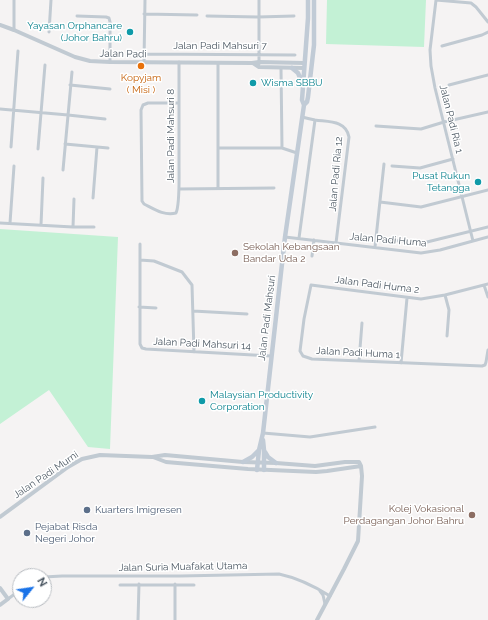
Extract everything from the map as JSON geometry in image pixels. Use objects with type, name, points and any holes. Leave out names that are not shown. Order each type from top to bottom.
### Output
[{"type":"main road","name":"Jalan Padi Mahsuri","points":[[304,105],[302,100],[308,0]]},
{"type":"main road","name":"Jalan Padi Mahsuri","points":[[257,470],[262,450],[285,237],[302,117],[304,105],[308,97],[312,65],[314,0]]},
{"type":"main road","points":[[307,100],[306,96],[309,69],[305,65],[309,62],[312,38],[314,36]]},
{"type":"main road","points":[[292,68],[298,73],[303,84]]},
{"type":"main road","name":"Jalan Padi Mahsuri","points":[[262,450],[265,463],[264,470]]},
{"type":"main road","points":[[243,462],[262,450],[276,463]]},
{"type":"street","points":[[14,0],[14,30]]},
{"type":"street","points":[[49,32],[51,0]]},
{"type":"street","points":[[144,62],[145,0]]},
{"type":"street","points":[[258,0],[259,64]]},
{"type":"street","points":[[436,0],[471,4],[476,7],[488,22]]},
{"type":"street","name":"Jalan Padi Ria 1","points":[[436,0],[430,60],[435,88],[473,241]]},
{"type":"street","points":[[144,14],[197,15]]},
{"type":"street","points":[[77,16],[109,18],[110,62]]},
{"type":"street","points":[[207,16],[294,16]]},
{"type":"street","name":"Jalan Padi","points":[[0,25],[75,57],[90,61],[252,63],[281,68],[292,68],[305,65]]},
{"type":"street","points":[[442,46],[488,32]]},
{"type":"street","points":[[11,147],[18,51]]},
{"type":"street","name":"Jalan Padi Mahsuri 7","points":[[144,54],[295,55]]},
{"type":"street","name":"Jalan Padi Mahsuri 8","points":[[179,62],[180,103],[179,189],[178,210],[176,213],[172,214],[164,213],[144,204],[142,201],[141,110],[143,105],[148,103],[180,103]]},
{"type":"street","points":[[218,63],[218,188]]},
{"type":"street","name":"Jalan Padi","points":[[259,64],[305,65]]},
{"type":"street","points":[[38,149],[45,65]]},
{"type":"street","points":[[281,68],[282,148]]},
{"type":"street","points":[[63,170],[72,72]]},
{"type":"street","points":[[449,85],[488,75]]},
{"type":"street","points":[[70,85],[110,89]]},
{"type":"street","points":[[0,109],[105,119]]},
{"type":"street","points":[[376,126],[421,129],[488,112]]},
{"type":"street","name":"Jalan Padi Ria 12","points":[[302,117],[336,123],[344,127],[349,137],[336,243]]},
{"type":"street","points":[[299,238],[315,120]]},
{"type":"street","points":[[65,144],[108,148]]},
{"type":"street","points":[[93,198],[97,147]]},
{"type":"street","points":[[218,148],[282,148],[297,153]]},
{"type":"street","points":[[392,166],[420,168],[453,159]]},
{"type":"street","points":[[375,247],[384,164]]},
{"type":"street","points":[[10,224],[14,166]]},
{"type":"street","points":[[41,225],[43,178]]},
{"type":"street","points":[[179,189],[274,188]]},
{"type":"street","points":[[380,202],[421,207],[488,190]]},
{"type":"street","points":[[73,227],[74,198]]},
{"type":"street","points":[[0,223],[94,227]]},
{"type":"street","name":"Jalan Padi Huma","points":[[376,238],[423,243],[488,227]]},
{"type":"street","name":"Jalan Padi Huma","points":[[285,237],[421,253],[440,250],[488,238]]},
{"type":"street","points":[[312,256],[314,240]]},
{"type":"street","name":"Jalan Padi Mahsuri 14","points":[[140,244],[139,307],[140,344],[142,348],[271,356]]},
{"type":"street","points":[[140,260],[154,261],[182,272],[192,285],[194,352]]},
{"type":"street","points":[[486,284],[488,297]]},
{"type":"street","name":"Jalan Padi Huma 2","points":[[311,285],[421,299],[445,295],[486,284]]},
{"type":"street","name":"Jalan Padi Huma 1","points":[[311,285],[304,319],[300,351],[304,356],[312,359],[482,366],[485,365],[488,350]]},
{"type":"street","points":[[445,295],[449,310],[447,336]]},
{"type":"street","points":[[401,363],[407,298]]},
{"type":"street","points":[[139,307],[156,308]]},
{"type":"street","points":[[193,311],[248,314]]},
{"type":"street","points":[[359,361],[362,323]]},
{"type":"street","points":[[263,436],[310,437],[375,427]]},
{"type":"street","name":"Jalan Padi Murni","points":[[0,517],[68,467],[82,459],[100,455],[152,457],[165,455],[243,462],[315,466],[359,462],[362,466]]},
{"type":"street","name":"Jalan Padi Murni","points":[[152,457],[166,462],[257,470],[327,471],[362,466]]},
{"type":"street","points":[[317,620],[358,541],[362,466]]},
{"type":"street","name":"Jalan Suria Muafakat Utama","points":[[52,577],[279,574],[301,580],[330,596]]},
{"type":"street","points":[[138,620],[139,584]]},
{"type":"street","points":[[175,584],[175,620]]},
{"type":"street","points":[[120,585],[194,585]]},
{"type":"street","points":[[0,588],[8,599]]},
{"type":"street","points":[[319,590],[323,595],[325,605]]},
{"type":"street","points":[[0,605],[12,596]]},
{"type":"green space","points":[[327,0],[426,0],[424,47],[326,44]]},
{"type":"green space","points":[[0,229],[118,237],[110,449],[88,447],[49,390],[0,424]]},
{"type":"place","name":"Yayasan Orphancare (Johor Bahru)","points":[[130,32]]},
{"type":"place","name":"Kopyjam ( Misi )","points":[[141,66]]},
{"type":"place","name":"Wisma SBBU","points":[[253,83]]},
{"type":"place","name":"Pusat Rukun Tetangga","points":[[478,182]]},
{"type":"place","name":"Sekolah Kebangsaan Bandar Uda 2","points":[[235,253]]},
{"type":"place","name":"Malaysian Productivity Corporation","points":[[202,401]]},
{"type":"place","name":"Kuarters Imigresen","points":[[87,510]]},
{"type":"place","name":"Kolej Vokasional Perdagangan Johor Bahru","points":[[472,515]]},
{"type":"place","name":"Pejabat Risda Negeri Johor","points":[[27,533]]}]
